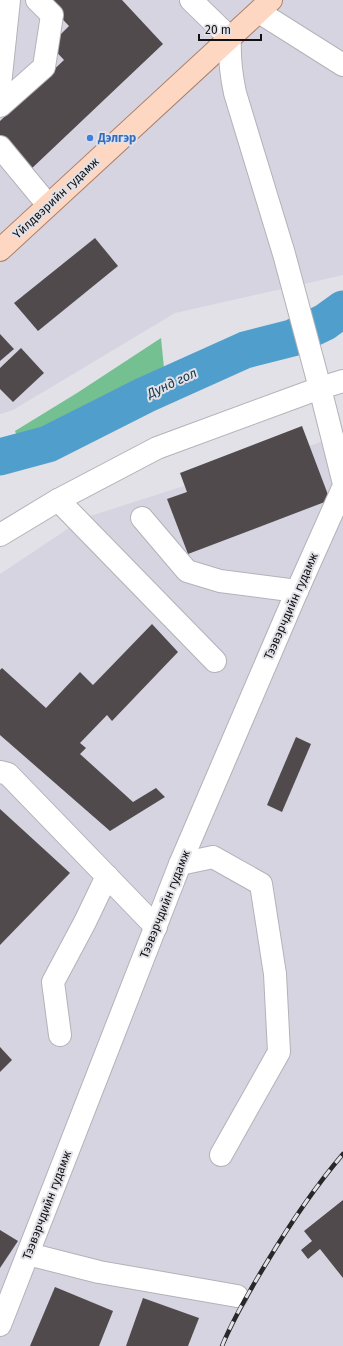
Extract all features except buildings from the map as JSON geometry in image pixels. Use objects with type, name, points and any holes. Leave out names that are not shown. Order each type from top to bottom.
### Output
[{"type":"main road","name":"Yйлдвэрийн гудамж","points":[[0,250],[265,6]]},
{"type":"street","points":[[0,85],[9,0]]},
{"type":"street","points":[[0,106],[44,67],[52,15],[37,0]]},
{"type":"street","points":[[191,0],[230,38],[229,53],[232,80],[284,254],[343,480]]},
{"type":"street","points":[[265,6],[343,65]]},
{"type":"street","points":[[0,147],[48,205]]},
{"type":"street","points":[[0,535],[58,500],[157,448],[318,380],[343,381]]},
{"type":"street","name":"Тээвэрчдийн гудамж","points":[[1,1320],[180,864],[297,591],[343,488]]},
{"type":"street","points":[[58,500],[215,661]]},
{"type":"street","points":[[142,518],[186,570],[220,581],[297,591]]},
{"type":"street","points":[[0,772],[8,774],[156,927]]},
{"type":"street","points":[[180,864],[213,857],[261,884],[275,974],[279,1052],[222,1155]]},
{"type":"street","points":[[60,1035],[53,982],[85,922],[107,876]]},
{"type":"street","points":[[28,1254],[99,1272],[236,1296]]},
{"type":"shaded area","points":[[0,0],[343,0],[343,275],[175,313],[13,410],[0,414]]},
{"type":"shaded area","points":[[343,435],[343,1346],[0,1346],[0,574],[84,518]]},
{"type":"green space","points":[[161,338],[164,368],[93,414],[20,445],[15,431],[77,393]]},
{"type":"waterway","name":"Дунд гол","points":[[0,457],[48,444],[145,395],[245,350],[292,338],[325,322],[343,309]]},
{"type":"railway","points":[[222,1346],[254,1283],[276,1248],[312,1193],[343,1154]]},
{"type":"place","name":"Дэлгэр","points":[[90,138]]}]
